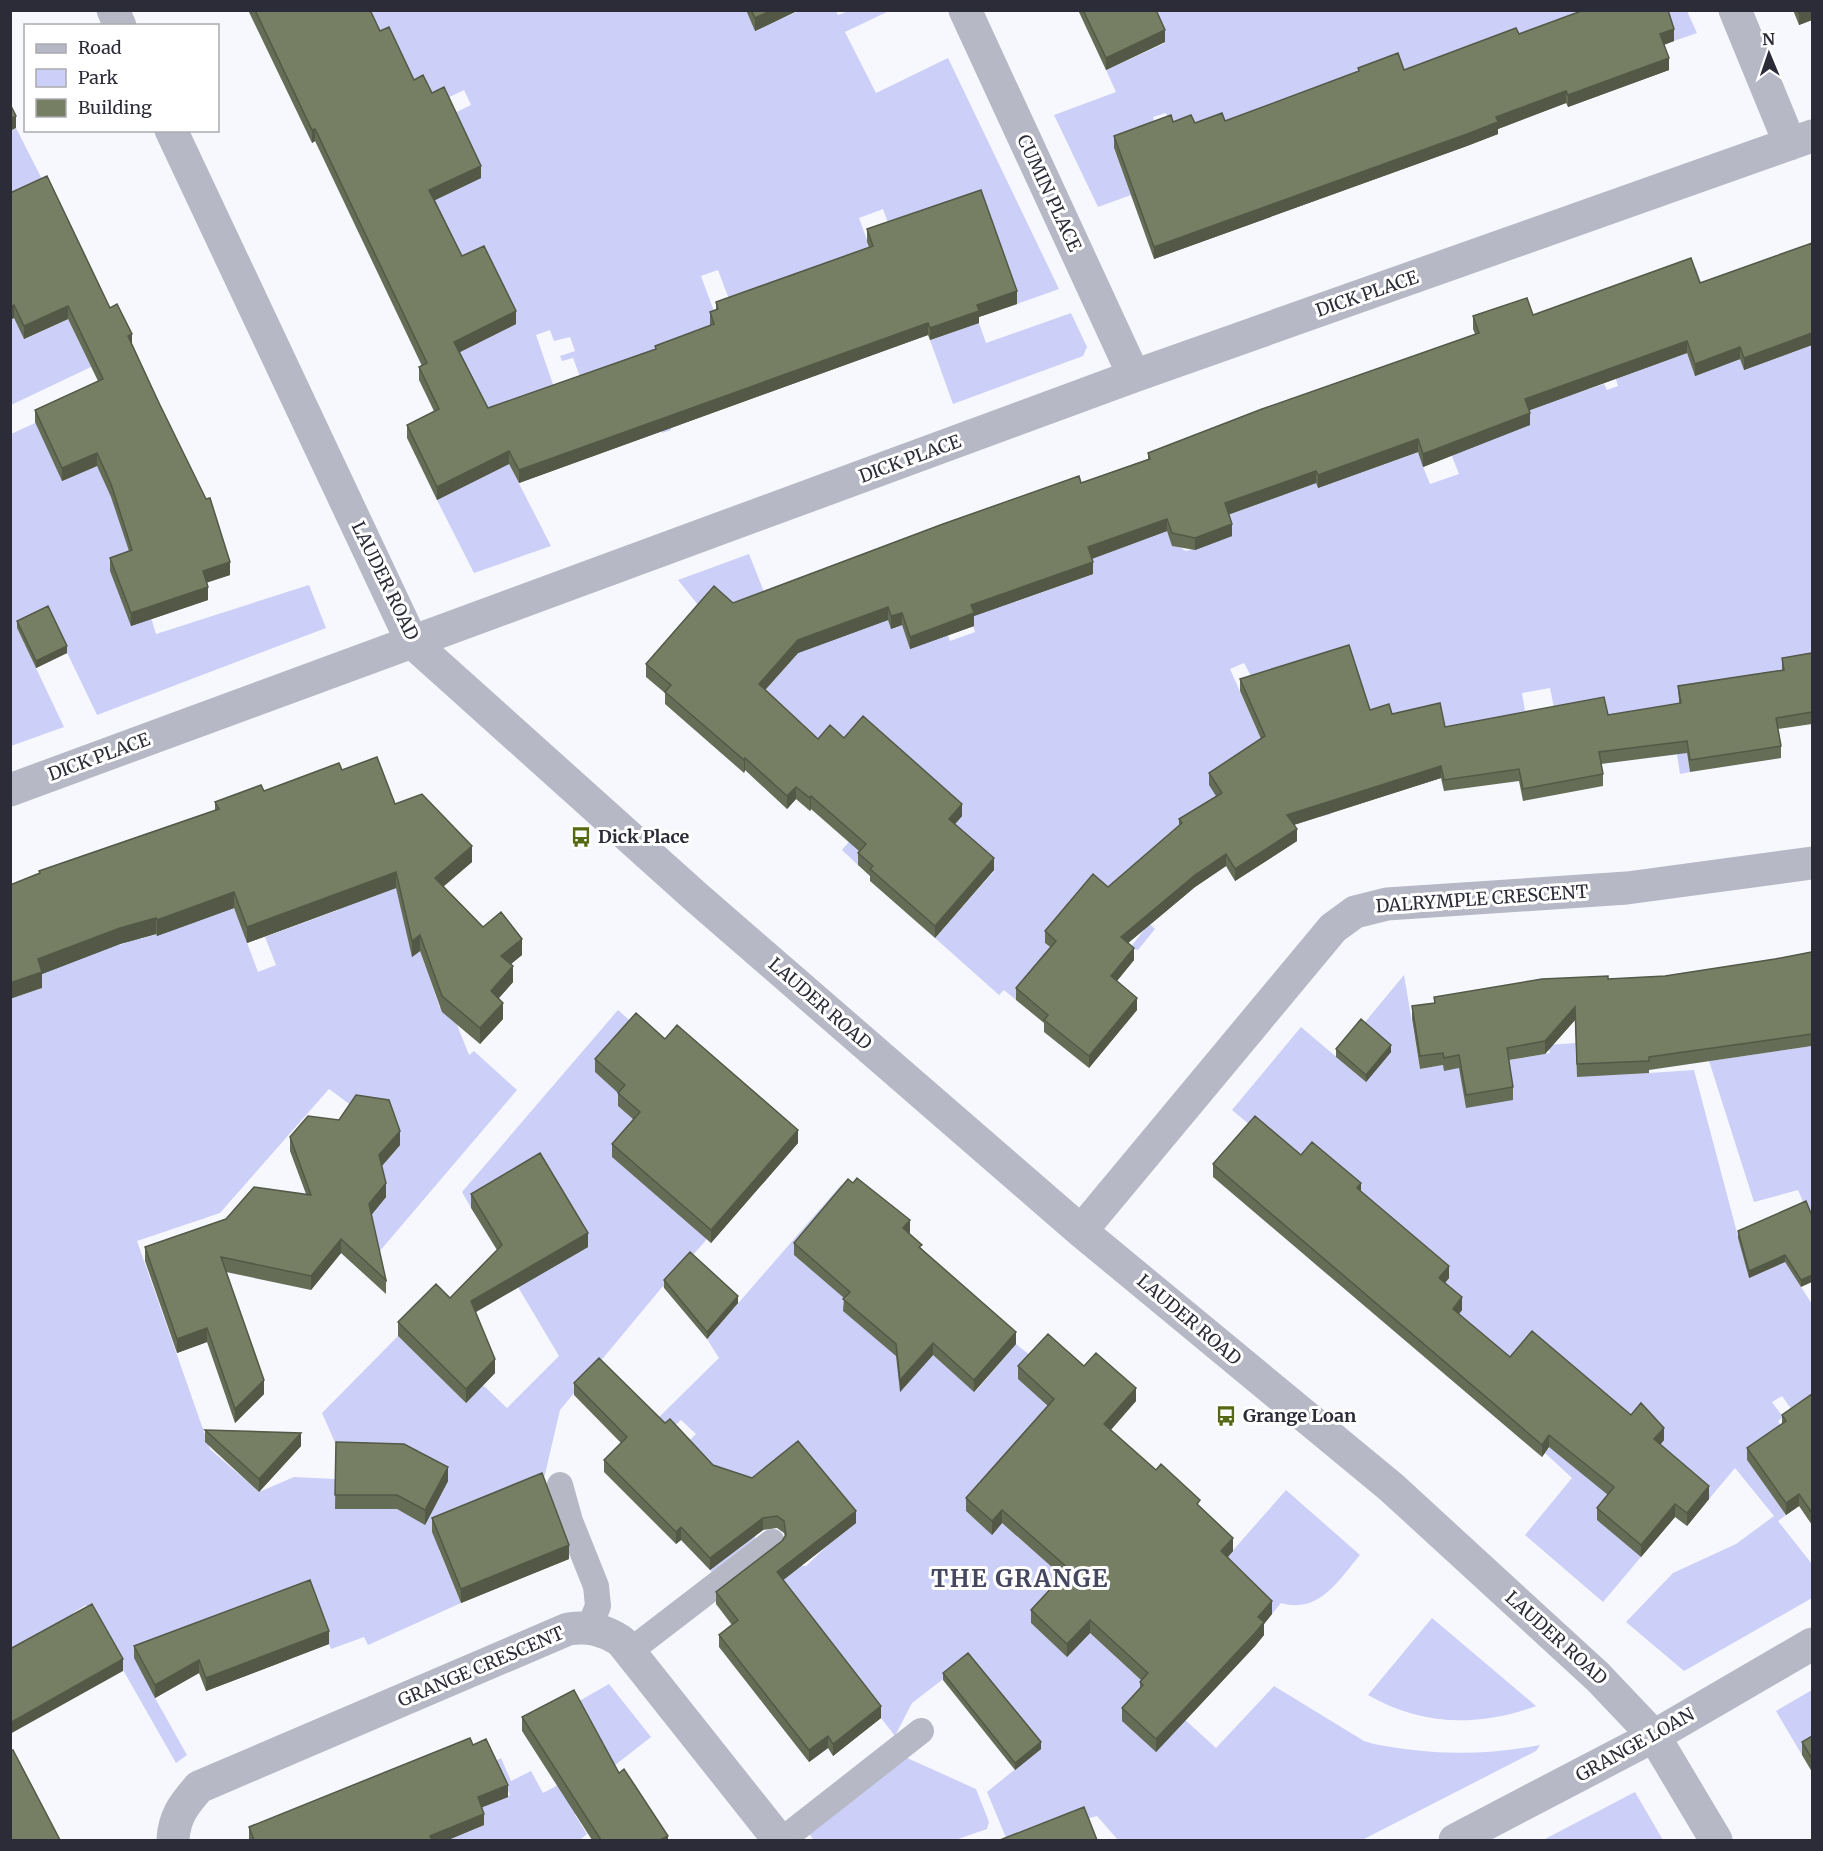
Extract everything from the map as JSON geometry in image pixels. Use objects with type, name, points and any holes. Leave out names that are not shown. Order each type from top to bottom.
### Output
[{"type":"street","points":[[113,10],[119,24]]},
{"type":"street","name":"CUMIN PLACE","points":[[965,10],[1134,376]]},
{"type":"street","points":[[1735,10],[1801,140]]},
{"type":"street","name":"LAUDER ROAD","points":[[172,132],[412,642],[696,897],[1081,1231],[1391,1487],[1620,1698],[1654,1736],[1716,1840]]},
{"type":"street","name":"DICK PLACE","points":[[10,790],[1134,376],[1801,140]]},
{"type":"street","name":"DALRYMPLE CRESCENT","points":[[1081,1231],[1334,928],[1355,912],[1387,904],[1627,888],[1812,863]]},
{"type":"street","name":"GRANGE CRESCENT","points":[[173,1840],[173,1827],[182,1805],[199,1787],[568,1629],[589,1628],[609,1634],[621,1641],[780,1840]]},
{"type":"street","name":"GRANGE LOAN","points":[[1455,1840],[1654,1736],[1812,1644]]},
{"type":"lane","points":[[560,1485],[570,1521],[596,1586],[598,1606],[589,1628]]},
{"type":"lane","points":[[630,1651],[772,1542]]},
{"type":"lane","points":[[780,1840],[921,1731]]},
{"type":"green space","points":[[753,10],[755,30],[799,11],[836,11],[838,15],[848,11],[889,11],[845,32],[876,93],[948,58],[1059,289],[1017,304],[896,245],[883,209],[859,218],[886,292],[735,315],[718,270],[701,276],[718,322],[715,337],[655,359],[680,425],[671,430],[662,433],[639,368],[584,387],[573,358],[562,361],[560,356],[575,351],[570,337],[554,341],[550,330],[536,335],[557,396],[439,422],[431,405],[455,363],[460,270],[399,140],[471,105],[464,90],[435,104],[323,11]]},
{"type":"green space","points":[[1582,10],[1586,22],[1371,115],[1173,134],[1166,113],[1153,117],[1158,132],[1114,149],[1131,195],[1098,207],[1054,115],[1116,92],[1106,70],[1165,43],[1150,11]]},
{"type":"green space","points":[[1663,11],[1687,11],[1697,33],[1674,41]]},
{"type":"green space","points":[[16,128],[47,189],[11,206],[11,131]]},
{"type":"green space","points":[[1696,268],[1707,298],[1717,295],[1744,370],[1812,345],[1812,681],[1678,698],[1690,772],[1680,774],[1677,754],[1653,757],[1647,720],[1556,718],[1550,688],[1522,693],[1527,723],[1460,735],[1430,717],[1441,778],[1412,787],[1389,716],[1308,742],[1331,814],[1320,817],[1290,748],[1244,663],[1230,669],[1268,755],[1145,920],[1155,929],[1138,950],[1129,949],[1144,930],[1093,886],[1045,943],[1064,960],[1016,1000],[1004,990],[999,995],[935,938],[994,871],[858,865],[842,850],[877,809],[758,698],[790,662],[788,654],[888,619],[892,629],[902,625],[910,649],[940,612],[950,641],[975,632],[954,568],[1015,602],[1093,574],[1088,560],[1150,470],[1174,544],[1186,551],[1200,547],[1225,516],[1279,496],[1308,458],[1318,488],[1427,449],[1422,464],[1430,484],[1459,474],[1451,454],[1492,322],[1569,383],[1574,394],[1604,384],[1607,390],[1618,386],[1616,379],[1622,368],[1647,359],[1654,365],[1687,353],[1695,376],[1691,270]]},
{"type":"green space","points":[[1071,313],[1087,347],[1083,356],[953,404],[930,340],[979,323],[986,343]]},
{"type":"green space","points":[[14,318],[25,339],[68,319],[91,367],[11,405],[11,320]]},
{"type":"green space","points":[[70,407],[62,481],[97,466],[113,490],[156,634],[309,585],[326,628],[97,715],[48,613],[17,628],[64,727],[11,746],[11,434]]},
{"type":"green space","points":[[509,464],[551,546],[474,573],[437,500]]},
{"type":"green space","points":[[749,554],[770,607],[703,611],[678,580]]},
{"type":"green space","points":[[407,854],[420,951],[440,1008],[448,1002],[469,1055],[474,1051],[517,1090],[379,1252],[376,1249],[356,1109],[329,1089],[220,1213],[137,1241],[210,1449],[259,1492],[294,1477],[335,1479],[337,1447],[322,1413],[398,1336],[466,1403],[483,1385],[507,1408],[559,1356],[518,1287],[540,1167],[471,1208],[462,1192],[618,1010],[636,1026],[625,1098],[618,1106],[640,1125],[707,1239],[664,1288],[663,1286],[560,1410],[542,1487],[439,1550],[461,1603],[368,1645],[364,1637],[331,1649],[310,1593],[155,1698],[187,1755],[176,1763],[86,1605],[73,1613],[78,1623],[11,1660],[10,999],[42,988],[38,975],[95,873],[120,945],[140,937],[140,939],[156,934],[158,936],[233,905],[258,972],[276,965],[265,937],[338,910]]},
{"type":"green space","points":[[1404,975],[1420,1069],[1443,1065],[1466,1067],[1467,1075],[1462,1083],[1465,1101],[1498,1062],[1550,1053],[1548,1045],[1576,1043],[1649,1073],[1694,1070],[1749,1278],[1785,1262],[1812,1304],[1812,1406],[1797,1417],[1782,1396],[1772,1402],[1783,1417],[1778,1421],[1786,1433],[1747,1460],[1786,1515],[1778,1521],[1812,1564],[1812,1598],[1684,1671],[1626,1622],[1673,1573],[1736,1544],[1774,1516],[1735,1468],[1709,1499],[1614,1500],[1641,1557],[1603,1602],[1525,1535],[1572,1478],[1545,1453],[1593,1396],[1483,1402],[1439,1290],[1449,1278],[1377,1218],[1329,1276],[1308,1258],[1301,1168],[1232,1110],[1301,1027],[1366,1082],[1361,1027]]},
{"type":"green space","points":[[1812,1046],[1812,1223],[1798,1190],[1754,1202],[1709,1061]]},
{"type":"green space","points":[[841,1185],[848,1191],[933,1355],[975,1392],[1016,1344],[1036,1360],[1054,1412],[967,1512],[992,1534],[1002,1523],[1028,1546],[1121,1564],[1067,1657],[1090,1633],[1216,1748],[1274,1686],[1364,1741],[1374,1744],[1457,1753],[1519,1749],[1540,1745],[1536,1751],[1362,1840],[1118,1840],[1097,1816],[1007,1840],[987,1792],[1040,1749],[968,1660],[912,1703],[895,1736],[763,1566],[806,1566],[827,1546],[759,1487],[755,1539],[713,1573],[704,1564],[751,1518],[680,1450],[696,1434],[681,1420],[665,1435],[653,1423],[719,1358],[707,1339]]},
{"type":"green space","points":[[1286,1490],[1360,1555],[1335,1585],[1317,1600],[1294,1605],[1281,1603],[1272,1614],[1221,1564]]},
{"type":"green space","points":[[1432,1618],[1536,1706],[1493,1718],[1450,1720],[1409,1713],[1368,1695]]},
{"type":"green space","points":[[609,1684],[651,1737],[614,1766],[575,1815],[587,1834],[580,1840],[448,1840],[484,1825],[478,1809],[510,1795],[496,1761],[501,1758],[511,1781],[531,1771],[543,1793],[605,1760],[574,1704]]},
{"type":"green space","points":[[1812,1690],[1812,1748],[1802,1755],[1776,1711]]},
{"type":"green space","points":[[905,1757],[976,1789],[989,1822],[987,1829],[955,1840],[814,1840],[809,1834]]},
{"type":"green space","points":[[1635,1792],[1663,1840],[1543,1840]]},
{"type":"building","points":[[255,10],[370,10],[380,31],[389,27],[414,80],[423,75],[432,93],[444,87],[481,166],[429,190],[462,256],[484,246],[516,311],[454,342],[488,408],[656,349],[655,346],[714,324],[710,312],[718,309],[716,302],[873,246],[867,229],[981,190],[1017,291],[977,305],[979,311],[930,328],[928,323],[519,470],[509,451],[437,487],[407,425],[439,409],[419,367],[427,363],[315,129],[312,130]]},
{"type":"building","points":[[751,10],[772,10],[755,18]]},
{"type":"building","points":[[1083,10],[1156,10],[1165,30],[1106,58]]},
{"type":"building","points":[[1584,10],[1668,10],[1674,29],[1660,34],[1669,58],[1568,95],[1566,91],[1496,117],[1498,122],[1467,134],[1154,247],[1114,136],[1171,115],[1173,122],[1191,115],[1195,123],[1222,113],[1225,121],[1359,71],[1358,68],[1398,53],[1404,70],[1516,28],[1519,34]]},
{"type":"building","points":[[10,104],[16,116],[10,119]]},
{"type":"building","points":[[47,176],[110,308],[117,304],[132,334],[128,336],[159,403],[206,499],[210,498],[230,562],[203,571],[208,587],[131,613],[110,558],[132,550],[111,484],[97,453],[62,468],[35,410],[103,379],[68,306],[24,326],[14,305],[10,307],[10,193]]},
{"type":"building","points":[[1812,243],[1812,333],[1744,358],[1740,347],[1695,364],[1687,341],[1525,399],[1530,413],[1423,454],[1418,439],[1318,475],[1316,471],[1225,503],[1232,524],[1195,538],[1172,533],[1167,519],[1088,547],[1093,562],[971,605],[974,613],[910,637],[902,613],[891,616],[888,607],[798,640],[759,684],[818,739],[830,725],[844,738],[863,716],[962,804],[949,819],[994,858],[935,926],[870,869],[873,866],[858,853],[866,844],[811,796],[810,798],[796,787],[787,796],[665,692],[671,685],[646,664],[714,586],[733,603],[943,524],[1079,476],[1081,483],[1150,459],[1148,453],[1262,409],[1479,333],[1473,316],[1527,298],[1533,315],[1691,258],[1700,283]]},
{"type":"building","points":[[48,606],[67,646],[36,661],[17,621]]},
{"type":"building","points":[[1349,645],[1370,710],[1389,704],[1392,714],[1440,703],[1445,727],[1604,697],[1608,715],[1681,703],[1678,686],[1784,670],[1782,658],[1812,653],[1812,712],[1776,718],[1781,746],[1690,760],[1687,741],[1599,752],[1603,774],[1523,789],[1519,769],[1444,780],[1441,766],[1287,815],[1297,829],[1235,869],[1226,854],[1195,875],[1121,937],[1134,948],[1111,976],[1137,998],[1089,1056],[1044,1020],[1048,1015],[1016,988],[1056,941],[1045,931],[1093,874],[1108,887],[1182,823],[1179,819],[1222,793],[1209,773],[1265,736],[1240,679]]},
{"type":"building","points":[[377,757],[395,804],[422,794],[472,846],[435,878],[483,927],[501,912],[522,939],[501,956],[513,966],[491,991],[503,1003],[480,1028],[442,996],[420,935],[412,941],[396,872],[247,927],[234,892],[157,920],[156,918],[120,928],[38,959],[42,972],[10,983],[10,885],[40,873],[39,871],[219,809],[215,802],[261,785],[264,791],[339,763],[342,770]]},
{"type":"building","points":[[1812,952],[1812,1034],[1649,1057],[1649,1061],[1577,1064],[1575,1007],[1545,1041],[1507,1048],[1513,1087],[1466,1095],[1459,1055],[1444,1058],[1443,1053],[1420,1056],[1412,1006],[1435,1003],[1434,997],[1542,979],[1665,976]]},
{"type":"building","points":[[636,1013],[665,1039],[677,1025],[798,1130],[711,1230],[612,1144],[640,1112],[618,1093],[625,1085],[595,1059]]},
{"type":"building","points":[[1361,1019],[1391,1045],[1366,1075],[1336,1049]]},
{"type":"building","points":[[356,1095],[389,1100],[400,1131],[379,1155],[386,1183],[369,1204],[386,1280],[341,1239],[311,1276],[221,1257],[264,1380],[235,1409],[207,1328],[177,1339],[145,1247],[226,1219],[254,1187],[311,1195],[290,1137],[308,1116],[339,1120]]},
{"type":"building","points":[[1255,1116],[1301,1155],[1312,1142],[1361,1183],[1357,1188],[1449,1266],[1439,1278],[1462,1297],[1453,1309],[1510,1357],[1532,1331],[1631,1415],[1641,1403],[1664,1428],[1654,1439],[1709,1486],[1687,1513],[1675,1504],[1641,1545],[1597,1508],[1614,1487],[1549,1435],[1542,1445],[1213,1164]]},
{"type":"building","points":[[540,1153],[588,1233],[471,1301],[495,1359],[466,1389],[398,1322],[436,1284],[450,1298],[502,1245],[471,1194]]},
{"type":"building","points":[[857,1178],[910,1220],[903,1228],[922,1245],[919,1247],[1016,1332],[974,1380],[933,1343],[900,1380],[896,1344],[843,1299],[850,1292],[794,1243],[848,1179],[853,1183]]},
{"type":"building","points":[[1806,1201],[1812,1216],[1812,1275],[1801,1280],[1785,1255],[1749,1271],[1738,1231]]},
{"type":"building","points":[[690,1252],[738,1296],[707,1332],[664,1280]]},
{"type":"building","points":[[1048,1334],[1084,1366],[1096,1353],[1136,1388],[1104,1424],[1156,1470],[1161,1464],[1200,1500],[1197,1504],[1233,1538],[1221,1551],[1272,1601],[1258,1617],[1264,1622],[1255,1633],[1156,1739],[1122,1708],[1143,1685],[1140,1682],[1148,1673],[1090,1620],[1067,1644],[1031,1610],[1069,1569],[1002,1510],[992,1521],[966,1498],[1054,1399],[1018,1366]]},
{"type":"building","points":[[599,1358],[665,1423],[670,1419],[713,1465],[752,1478],[798,1441],[856,1511],[777,1572],[881,1706],[833,1744],[828,1736],[809,1750],[719,1635],[738,1620],[716,1592],[782,1541],[786,1535],[784,1521],[777,1516],[763,1518],[710,1558],[681,1527],[676,1532],[604,1460],[627,1437],[574,1383]]},
{"type":"building","points":[[1812,1394],[1812,1513],[1799,1494],[1786,1503],[1747,1448],[1786,1421],[1782,1415]]},
{"type":"building","points":[[205,1430],[301,1433],[259,1479]]},
{"type":"building","points":[[336,1442],[404,1444],[448,1467],[425,1510],[397,1495],[335,1495]]},
{"type":"building","points":[[542,1473],[569,1545],[461,1589],[432,1518]]},
{"type":"building","points":[[310,1580],[329,1631],[206,1678],[199,1660],[155,1685],[134,1646]]},
{"type":"building","points":[[92,1604],[123,1659],[10,1723],[10,1649]]},
{"type":"building","points":[[968,1653],[1041,1742],[1015,1763],[943,1673]]},
{"type":"building","points":[[574,1690],[619,1773],[624,1769],[668,1836],[660,1840],[601,1840],[522,1717]]},
{"type":"building","points":[[1812,1736],[1812,1759],[1802,1742]]},
{"type":"building","points":[[470,1738],[473,1745],[486,1739],[508,1785],[478,1797],[484,1814],[430,1836],[432,1840],[254,1840],[249,1827]]},
{"type":"building","points":[[13,1750],[60,1840],[10,1840],[10,1751]]},
{"type":"building","points":[[1084,1807],[1097,1840],[1000,1840]]},
{"type":"place","name":"Dick Place","points":[[581,837]]},
{"type":"place","name":"Grange Loan","points":[[1226,1416]]},
{"type":"district","name":"THE GRANGE","points":[[1020,1579]]}]
